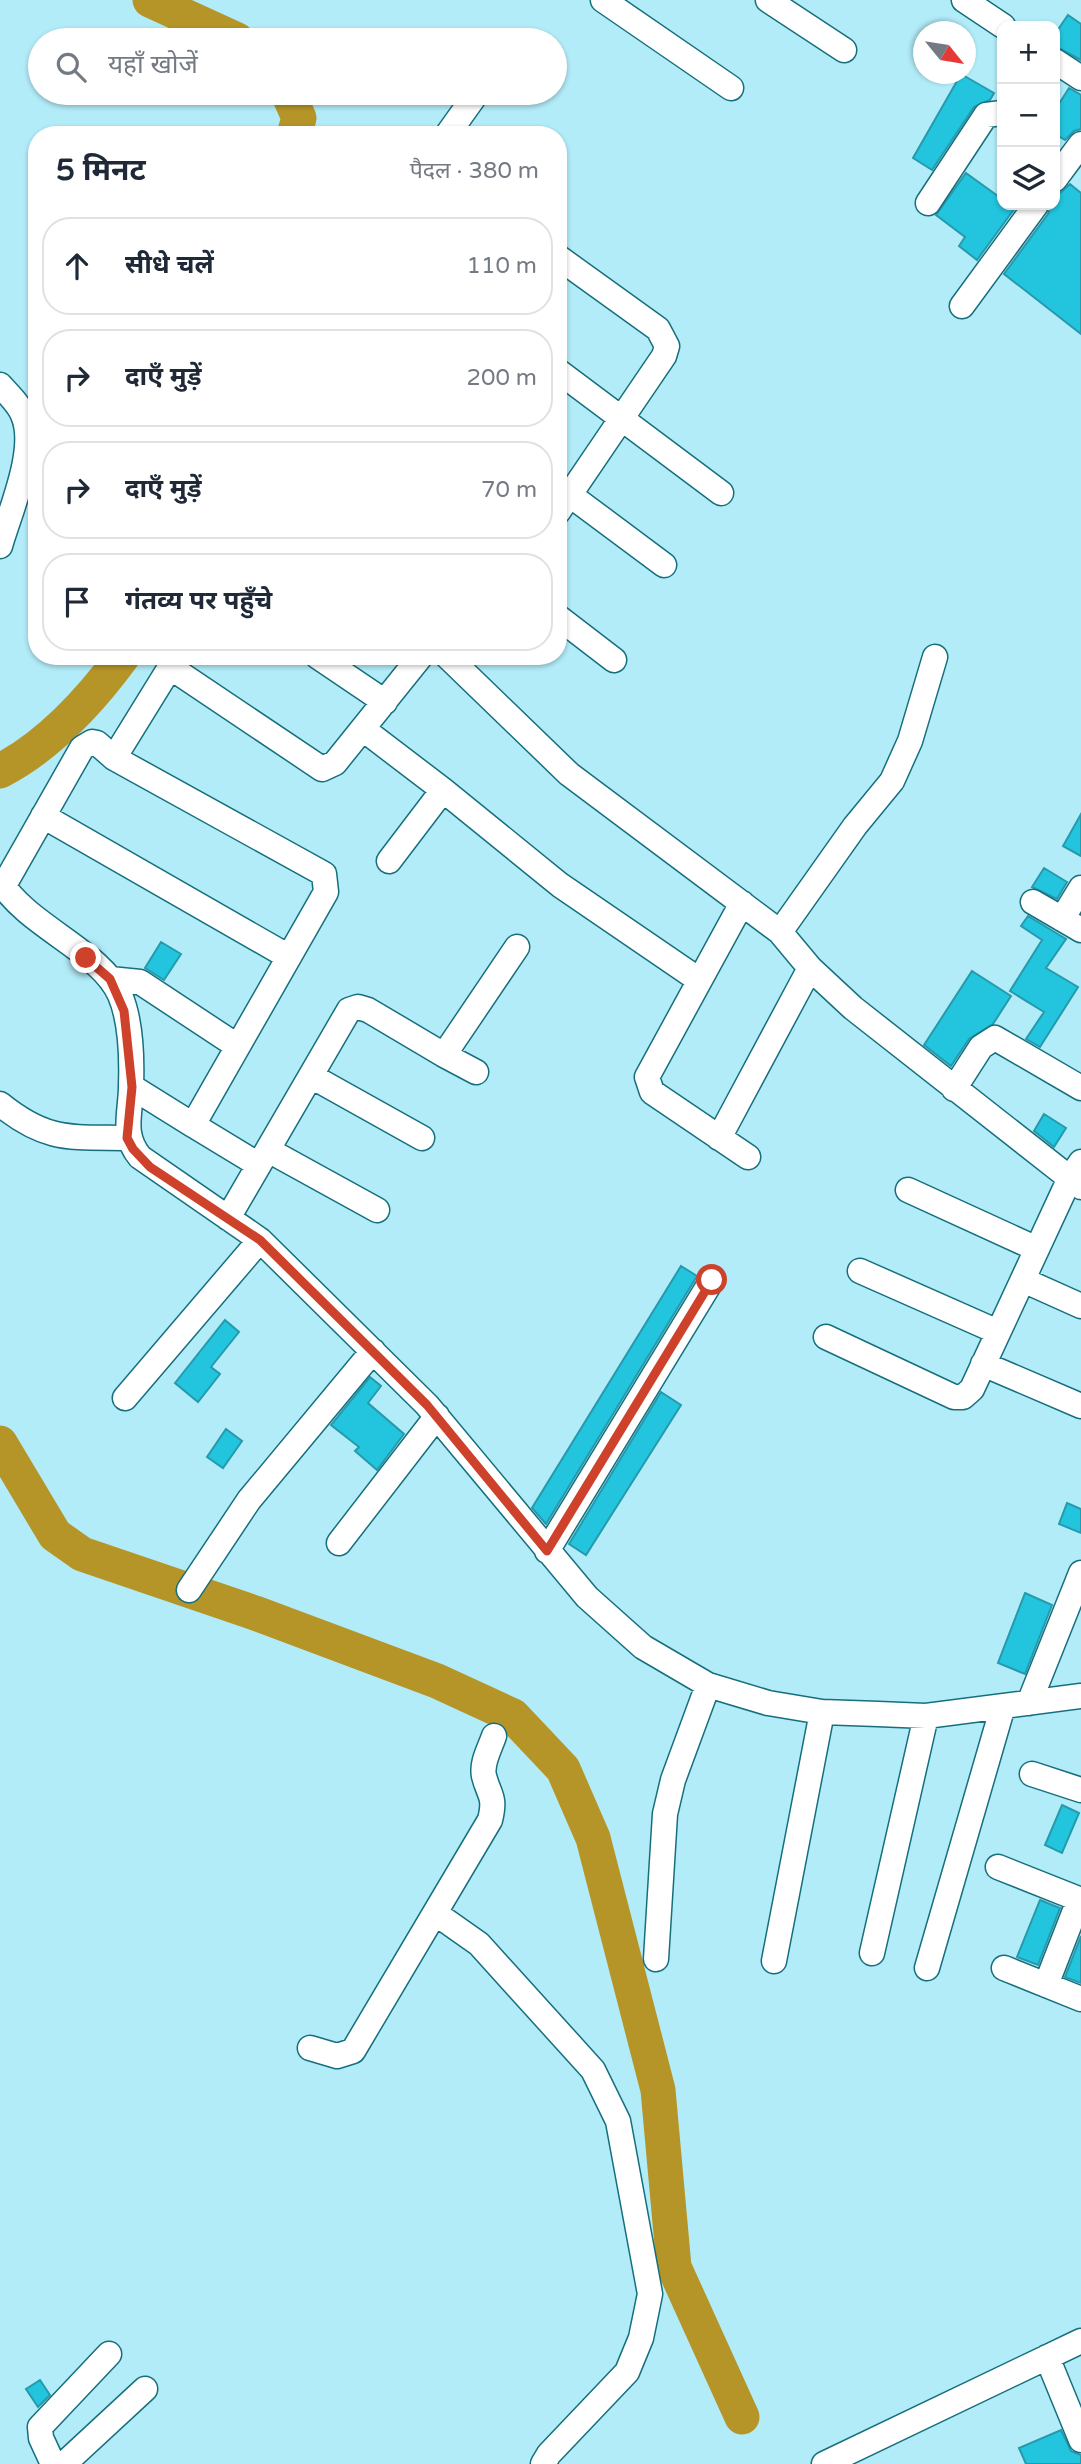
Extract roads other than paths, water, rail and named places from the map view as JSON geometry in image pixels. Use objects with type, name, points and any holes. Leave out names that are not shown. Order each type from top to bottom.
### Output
[{"type":"street","points":[[768,0],[844,50]]},
{"type":"street","points":[[964,0],[997,22]]},
{"type":"street","points":[[608,1],[731,88]]},
{"type":"street","points":[[1060,64],[1081,78]]},
{"type":"street","points":[[453,126],[468,105]]},
{"type":"street","points":[[928,203],[986,114],[997,113]]},
{"type":"street","points":[[962,306],[1032,210]]},
{"type":"street","points":[[567,264],[664,336],[667,346],[664,356],[622,419],[567,491]]},
{"type":"street","points":[[567,379],[721,493]]},
{"type":"street","points":[[0,385],[23,413],[27,440],[27,453],[0,546]]},
{"type":"street","points":[[567,501],[664,565]]},
{"type":"street","points":[[567,624],[614,660]]},
{"type":"street","points":[[780,932],[855,827],[892,781],[909,741],[935,657]]},
{"type":"street","points":[[114,758],[171,665]]},
{"type":"street","points":[[177,665],[321,769],[335,763],[414,665]]},
{"type":"street","points":[[330,665],[384,702]]},
{"type":"street","points":[[460,665],[569,774],[780,932],[810,968],[853,1008],[954,1089],[1077,1176],[1037,1249],[972,1389],[959,1398],[826,1337]]},
{"type":"street","points":[[363,729],[560,885],[699,980]]},
{"type":"street","points":[[193,1125],[326,892],[324,874],[114,758],[97,743],[86,744],[2,884],[38,921],[110,979],[124,1011],[132,1087],[127,1138],[150,1167],[260,1240],[373,1351],[437,1416],[587,1597],[627,1635],[708,1685],[768,1703],[822,1712],[926,1716],[1081,1696]]},
{"type":"street","points":[[389,861],[443,790]]},
{"type":"street","points":[[43,816],[289,957]]},
{"type":"street","points":[[1033,902],[1072,925],[1081,888]]},
{"type":"street","points":[[742,904],[649,1070],[648,1085],[652,1092],[748,1157]]},
{"type":"street","points":[[444,1055],[517,947]]},
{"type":"street","points":[[719,1138],[810,968]]},
{"type":"street","points":[[110,979],[140,982],[237,1046]]},
{"type":"street","points":[[228,1218],[349,1010],[358,1007],[475,1072]]},
{"type":"street","points":[[954,1089],[981,1047],[995,1038],[1081,1088]]},
{"type":"street","points":[[311,1076],[422,1138]]},
{"type":"street","points":[[132,1087],[193,1125],[377,1210]]},
{"type":"street","points":[[0,1104],[46,1134],[127,1138]]},
{"type":"street","points":[[908,1190],[1037,1249]]},
{"type":"street","points":[[125,1398],[260,1240]]},
{"type":"street","points":[[860,1271],[998,1332]]},
{"type":"street","points":[[547,1551],[712,1280]]},
{"type":"street","points":[[1023,1280],[1081,1306]]},
{"type":"street","points":[[189,1590],[249,1500],[373,1351]]},
{"type":"street","points":[[984,1364],[1081,1406]]},
{"type":"street","points":[[339,1543],[437,1416]]},
{"type":"street","points":[[1029,1703],[1081,1573]]},
{"type":"street","points":[[656,1959],[665,1814],[673,1780],[708,1685]]},
{"type":"street","points":[[927,1968],[1003,1706]]},
{"type":"street","points":[[774,1961],[822,1712]]},
{"type":"street","points":[[872,1953],[926,1716]]},
{"type":"street","points":[[310,2048],[337,2056],[353,2051],[435,1913],[490,1820],[494,1795],[484,1776],[484,1765],[494,1737]]},
{"type":"street","points":[[1032,1774],[1081,1790]]},
{"type":"street","points":[[998,1867],[1080,1900],[1046,1986]]},
{"type":"street","points":[[435,1913],[479,1944],[593,2070],[618,2121],[650,2294],[641,2338],[627,2372],[549,2454],[544,2464]]},
{"type":"street","points":[[1003,1968],[1081,2000]]},
{"type":"street","points":[[824,2464],[1051,2368],[1081,2341]]},
{"type":"street","points":[[53,2464],[41,2438],[40,2427],[109,2354]]},
{"type":"street","points":[[1051,2368],[1081,2440]]},
{"type":"street","points":[[64,2464],[145,2389]]},
{"type":"waterway","points":[[150,0],[211,28]]},
{"type":"waterway","points":[[293,105],[299,118],[297,126]]},
{"type":"waterway","points":[[0,771],[36,748],[68,721],[116,665]]},
{"type":"waterway","points":[[0,1443],[55,1535],[82,1554],[255,1613],[437,1681],[513,1716],[563,1769],[593,1838],[658,2090],[674,2267],[742,2417]]}]
